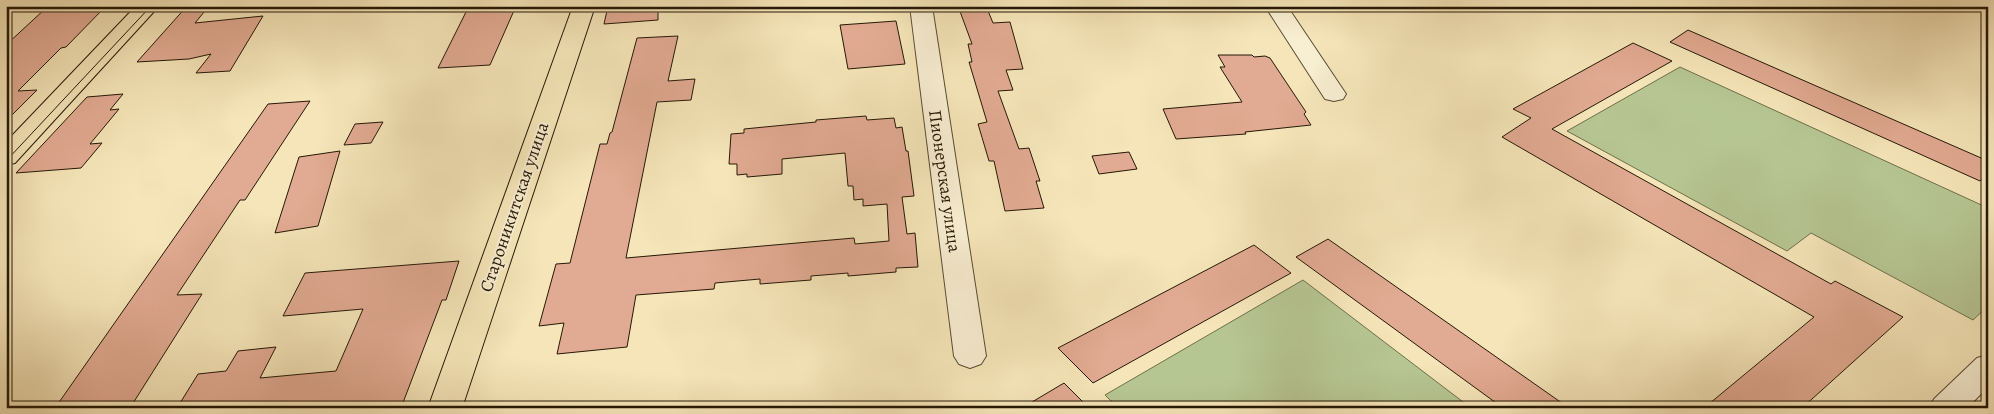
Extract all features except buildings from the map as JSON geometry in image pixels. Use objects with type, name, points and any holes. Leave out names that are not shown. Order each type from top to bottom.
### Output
[{"type":"main road","points":[[6,157],[148,6]]},
{"type":"main road","name":"Староникитская улица","points":[[445,408],[584,6]]},
{"type":"street","name":"Пионерская улица","points":[[921,6],[970,356]]},
{"type":"street","points":[[1276,6],[1334,94]]},
{"type":"street","points":[[1946,408],[1988,366]]},
{"type":"green space","points":[[1680,67],[1988,208],[1988,306],[1973,320],[1811,233],[1787,251],[1567,131]]},
{"type":"green space","points":[[1303,280],[1471,408],[1118,408],[1105,395]]},
{"type":"tram line","points":[[6,161],[151,6]]}]
